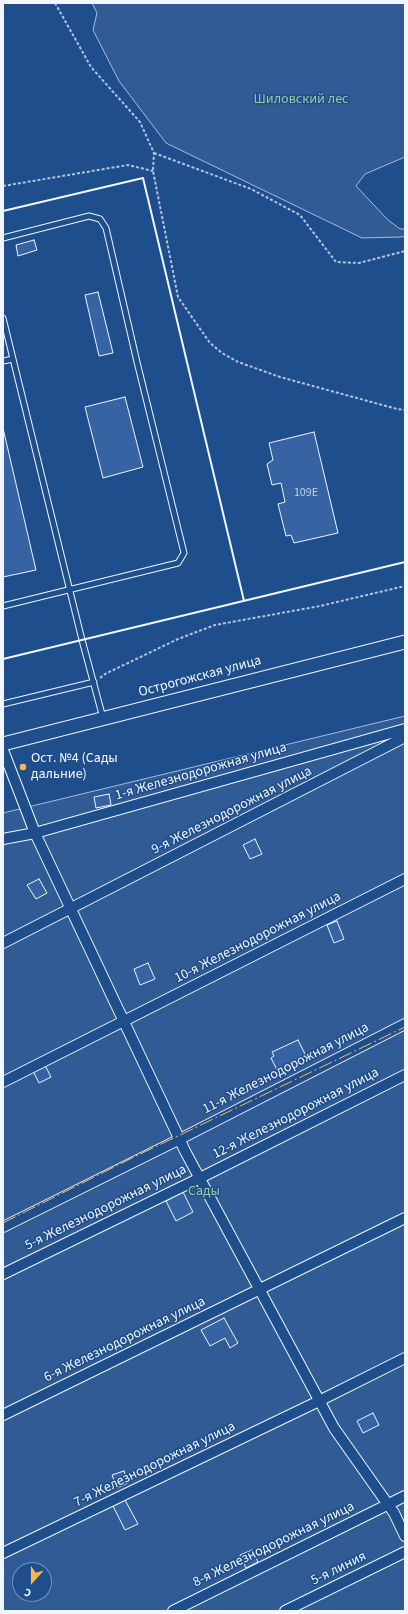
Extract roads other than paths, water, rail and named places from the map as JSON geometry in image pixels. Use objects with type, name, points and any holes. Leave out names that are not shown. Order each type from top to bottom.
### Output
[{"type":"street","name":"Острогожская улица","points":[[3,744],[405,642]]},
{"type":"street","name":"1-я Железнодорожная улица","points":[[3,839],[35,833],[405,729]]},
{"type":"street","name":"9-я Железнодорожная улица","points":[[3,943],[405,737]]},
{"type":"street","points":[[3,750],[35,833],[180,1139],[334,1428],[394,1513],[405,1536]]},
{"type":"street","name":"10-я Железнодорожная улица","points":[[3,1082],[405,879]]},
{"type":"street","name":"11-я Железнодорожная улица","points":[[3,1227],[180,1139],[405,1024]]},
{"type":"street","name":"12-я Железнодорожная улица","points":[[200,1178],[405,1075]]},
{"type":"street","name":"5-я Железнодорожная улица","points":[[3,1274],[200,1178]]},
{"type":"street","name":"6-я Железнодорожная улица","points":[[3,1415],[405,1218]]},
{"type":"street","name":"7-я Железнодорожная улица","points":[[3,1553],[405,1358]]},
{"type":"street","name":"8-я Железнодорожная улица","points":[[173,1611],[405,1496]]},
{"type":"street","name":"5-я линия","points":[[285,1611],[405,1552]]},
{"type":"lane","points":[[3,238],[89,216],[100,219],[106,228],[136,362],[184,552],[178,563],[3,606]]},
{"type":"lane","points":[[3,318],[70,590],[104,719]]},
{"type":"lane","points":[[3,361],[14,359]]},
{"type":"lane","points":[[3,704],[94,682]]},
{"type":"place","name":"Ост. №4 (Сады дальние)","points":[[23,767]]},
{"type":"park label","name":"Шиловский лес","points":[[301,100]]},
{"type":"park label","name":"Сады","points":[[204,1192]]}]
